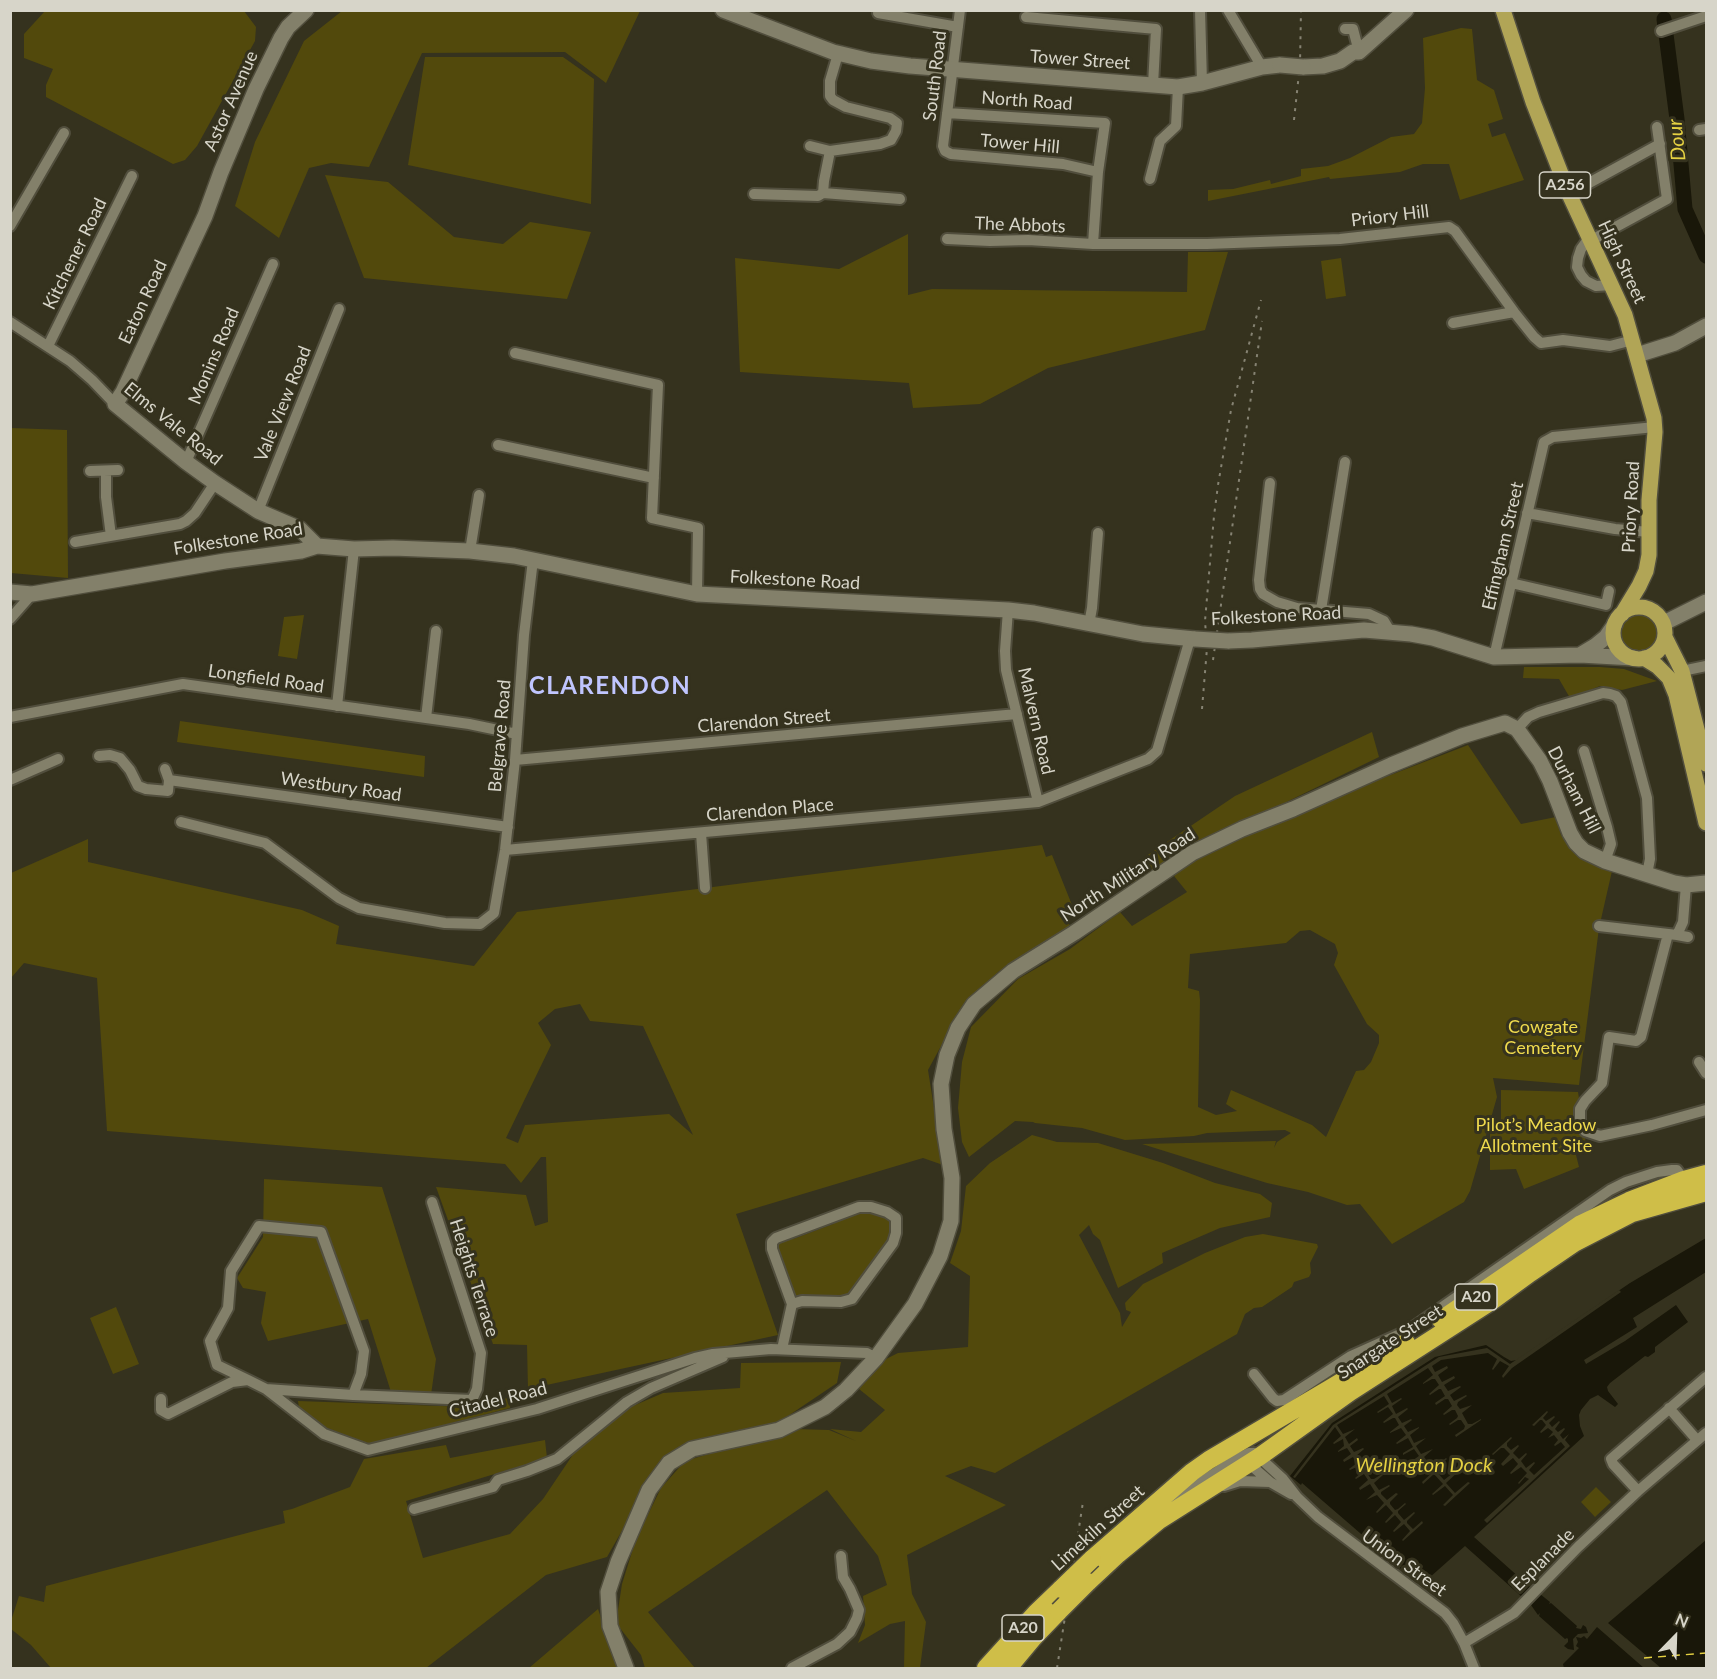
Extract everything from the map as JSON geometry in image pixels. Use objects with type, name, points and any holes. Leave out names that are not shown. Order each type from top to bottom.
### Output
[{"type":"highway","name":"Snargate Street","points":[[1251,1435],[1304,1404],[1581,1224],[1629,1201],[1684,1180],[1707,1174]]},
{"type":"highway","name":"Snargate Street","points":[[1250,1458],[1493,1300],[1574,1243],[1632,1214],[1707,1192]]},
{"type":"highway","name":"Limekiln Street","points":[[986,1668],[1036,1613],[1092,1559],[1192,1472],[1251,1435]]},
{"type":"highway","name":"Limekiln Street","points":[[1008,1668],[1033,1638],[1088,1582],[1141,1535],[1250,1458]]},
{"type":"main road","name":"High Street","points":[[1503,10],[1533,102],[1569,194],[1625,315],[1655,430]]},
{"type":"main road","name":"Priory Road","points":[[1618,619],[1646,571],[1649,555],[1649,500],[1655,430]]},
{"type":"main road","points":[[1707,764],[1682,671],[1664,630],[1654,611],[1634,607],[1618,619],[1614,631],[1617,645],[1621,651],[1657,666],[1669,678],[1703,792],[1707,823]]},
{"type":"main road","points":[[1639,658],[1656,652],[1660,647],[1664,630]]},
{"type":"street","name":"Astor Avenue","points":[[205,216],[256,89],[281,38],[288,27],[306,10]]},
{"type":"street","points":[[723,10],[838,54],[871,62],[953,70]]},
{"type":"street","name":"South Road","points":[[943,146],[960,10]]},
{"type":"street","points":[[1200,10],[1203,83]]},
{"type":"street","points":[[1228,10],[1262,67]]},
{"type":"street","name":"Tower Street","points":[[953,70],[1178,87],[1203,83],[1262,67],[1323,66],[1340,61],[1353,52],[1359,52],[1392,16],[1406,10]]},
{"type":"street","points":[[879,14],[958,27]]},
{"type":"street","points":[[1660,31],[1707,16]]},
{"type":"street","points":[[1026,17],[1156,29],[1153,85]]},
{"type":"street","points":[[1345,29],[1353,29],[1359,52]]},
{"type":"street","points":[[810,146],[830,151],[880,144],[891,140],[896,130],[897,123],[890,118],[846,107],[833,100],[830,96],[830,81],[838,54]]},
{"type":"street","points":[[1150,179],[1160,141],[1176,126],[1178,87]]},
{"type":"street","name":"North Road","points":[[947,113],[1105,123],[1098,172]]},
{"type":"street","points":[[1612,285],[1596,286],[1586,281],[1577,267],[1578,258],[1581,249],[1590,239],[1667,199],[1657,127]]},
{"type":"street","points":[[10,226],[64,134]]},
{"type":"street","points":[[1569,194],[1660,144]]},
{"type":"street","name":"Tower Hill","points":[[943,146],[945,151],[951,154],[1063,164],[1098,172]]},
{"type":"street","points":[[823,194],[830,151]]},
{"type":"street","points":[[1093,244],[1098,172]]},
{"type":"street","name":"Kitchener Road","points":[[48,346],[132,176]]},
{"type":"street","points":[[754,194],[818,196],[823,194],[900,200]]},
{"type":"street","name":"Eaton Road","points":[[115,405],[205,216]]},
{"type":"street","name":"Priory Hill","points":[[1093,244],[1303,242],[1449,226],[1514,312],[1541,343],[1563,340],[1635,348]]},
{"type":"street","name":"The Abbots","points":[[947,239],[1093,244]]},
{"type":"street","name":"Monins Road","points":[[186,462],[273,264]]},
{"type":"street","name":"Vale View Road","points":[[258,511],[339,309]]},
{"type":"street","points":[[1453,323],[1514,312]]},
{"type":"street","name":"Elms Vale Road","points":[[10,322],[70,361],[115,405],[186,462],[258,511],[300,529],[317,546]]},
{"type":"street","points":[[1635,348],[1675,343],[1707,327]]},
{"type":"street","points":[[515,353],[658,385],[652,518],[698,528],[697,594]]},
{"type":"street","name":"Effingham Street","points":[[1494,657],[1544,442],[1553,437],[1655,430]]},
{"type":"street","points":[[498,446],[654,478]]},
{"type":"street","points":[[1321,610],[1345,462]]},
{"type":"street","points":[[90,471],[118,470]]},
{"type":"street","points":[[106,471],[106,497],[111,536]]},
{"type":"street","points":[[75,542],[180,524],[195,513],[215,483]]},
{"type":"street","points":[[1270,483],[1259,580],[1260,589],[1267,597],[1297,608],[1369,614],[1387,624],[1390,631]]},
{"type":"street","points":[[470,551],[479,495]]},
{"type":"street","points":[[1527,513],[1615,529],[1649,532]]},
{"type":"street","points":[[1089,624],[1098,533]]},
{"type":"street","name":"Folkestone Road","points":[[10,592],[32,594],[225,561],[301,551],[317,546],[470,551],[514,556],[697,594],[1008,610],[1192,639],[1252,640],[1364,630],[1390,631],[1433,638],[1494,657],[1580,655],[1639,658]]},
{"type":"street","points":[[337,706],[354,549]]},
{"type":"street","name":"Belgrave Road","points":[[181,822],[266,843],[339,898],[359,908],[445,923],[480,924],[494,913],[505,850],[533,560]]},
{"type":"street","points":[[1511,582],[1606,605],[1609,591]]},
{"type":"street","points":[[10,619],[32,594]]},
{"type":"street","points":[[1664,630],[1707,602]]},
{"type":"street","name":"Malvern Road","points":[[1008,610],[1006,670],[1038,802]]},
{"type":"street","points":[[1350,613],[1361,620],[1364,630]]},
{"type":"street","points":[[1580,655],[1606,637],[1618,619]]},
{"type":"street","points":[[426,718],[436,631]]},
{"type":"street","name":"Clarendon Place","points":[[505,850],[1038,802],[1148,759],[1157,751],[1192,639]]},
{"type":"street","points":[[1682,671],[1707,666]]},
{"type":"street","name":"Longfield Road","points":[[10,717],[183,684],[469,724],[518,734]]},
{"type":"street","points":[[1517,729],[1528,717],[1539,712],[1603,693],[1616,696],[1621,702],[1647,798],[1650,859],[1647,874]]},
{"type":"street","name":"Clarendon Street","points":[[515,760],[1017,714]]},
{"type":"street","name":"North Military Road","points":[[626,1668],[610,1626],[608,1592],[618,1562],[649,1490],[669,1463],[692,1449],[779,1430],[825,1407],[846,1390],[876,1358],[915,1304],[940,1256],[951,1221],[952,1178],[944,1129],[941,1084],[947,1055],[958,1028],[974,1004],[1006,977],[1202,848],[1462,736],[1505,723],[1517,729]]},
{"type":"street","name":"Durham Hill","points":[[1517,729],[1540,761],[1550,781],[1563,819],[1576,843],[1584,851],[1605,861],[1686,885],[1707,883]]},
{"type":"street","points":[[1584,751],[1611,844],[1605,861]]},
{"type":"street","name":"Westbury Road","points":[[99,756],[110,755],[120,758],[130,770],[138,786],[146,789],[168,786],[508,827]]},
{"type":"street","points":[[10,780],[58,759]]},
{"type":"street","points":[[165,769],[168,786]]},
{"type":"street","points":[[701,833],[705,888]]},
{"type":"street","points":[[1686,885],[1683,922],[1641,1037],[1636,1041],[1609,1037],[1602,1083],[1580,1109],[1580,1121],[1585,1131],[1600,1136],[1707,1110]]},
{"type":"street","points":[[1599,926],[1677,935]]},
{"type":"street","points":[[1699,1062],[1707,1073]]},
{"type":"street","name":"Heights Terrace","points":[[353,1395],[471,1400],[477,1389],[481,1353],[432,1202]]},
{"type":"street","points":[[782,1349],[792,1304],[772,1249],[772,1242],[776,1238],[859,1207],[871,1207],[887,1212],[896,1218],[896,1233],[893,1242],[852,1299],[841,1302],[802,1301],[792,1304]]},
{"type":"street","name":"Citadel Road","points":[[353,1395],[362,1374],[364,1352],[321,1232],[259,1226],[231,1271],[228,1308],[210,1341],[217,1365],[266,1389],[324,1434],[368,1450],[537,1409],[713,1354],[782,1349],[867,1353],[876,1358]]},
{"type":"street","name":"Snargate Street","points":[[1254,1374],[1277,1401],[1284,1400],[1352,1356],[1412,1334]]},
{"type":"street","points":[[414,1509],[493,1487],[498,1480],[557,1459],[627,1402],[651,1388],[732,1353]]},
{"type":"street","points":[[1638,1491],[1611,1459],[1707,1377]]},
{"type":"street","points":[[161,1399],[161,1410],[168,1414],[232,1382],[248,1380]]},
{"type":"street","points":[[1304,1404],[1307,1393],[1306,1385]]},
{"type":"street","points":[[266,1389],[353,1395]]},
{"type":"street","points":[[1669,1408],[1696,1440]]},
{"type":"street","name":"Esplanade","points":[[1464,1643],[1514,1613],[1638,1491],[1707,1433]]},
{"type":"street","points":[[1146,1512],[1250,1458],[1245,1444],[1251,1435]]},
{"type":"street","name":"Union Street","points":[[1250,1458],[1270,1482],[1297,1497]]},
{"type":"street","name":"Union Street","points":[[1250,1458],[1283,1479],[1297,1497],[1338,1534],[1438,1607],[1453,1623],[1474,1668]]},
{"type":"street","name":"Union Street","points":[[1203,1492],[1240,1481],[1270,1482]]},
{"type":"street","points":[[792,1668],[837,1644],[850,1632],[857,1618],[859,1610],[843,1577],[841,1556]]},
{"type":"green space","points":[[45,11],[244,11],[256,27],[255,41],[197,146],[185,160],[173,164],[46,97],[46,85],[53,69],[24,58],[24,34]]},
{"type":"green space","points":[[342,11],[640,11],[606,83],[565,52],[422,53],[369,167],[331,163],[309,168],[279,238],[235,206],[255,142],[304,41]]},
{"type":"green space","points":[[1461,28],[1472,29],[1477,80],[1494,90],[1503,119],[1488,124],[1492,137],[1505,133],[1524,180],[1460,200],[1449,164],[1423,164],[1400,172],[1330,179],[1329,177],[1208,201],[1208,190],[1233,189],[1270,180],[1271,184],[1301,176],[1301,169],[1328,166],[1350,158],[1391,137],[1414,134],[1422,123],[1425,88],[1423,38]]},
{"type":"green space","points":[[425,57],[563,57],[594,79],[591,204],[408,165]]},
{"type":"green space","points":[[325,175],[388,182],[454,237],[503,244],[530,222],[591,232],[567,299],[364,278]]},
{"type":"green space","points":[[908,234],[908,295],[932,289],[1187,292],[1188,252],[1228,252],[1205,330],[1048,368],[980,404],[913,408],[909,383],[740,372],[735,258],[839,269]]},
{"type":"green space","points":[[1341,258],[1346,296],[1326,299],[1321,261]]},
{"type":"green space","points":[[11,428],[67,430],[68,578],[11,573]]},
{"type":"green space","points":[[304,615],[297,659],[278,656],[284,617]]},
{"type":"green space","points":[[1639,615],[1653,620],[1658,634],[1653,648],[1639,653],[1625,648],[1620,634],[1625,620]]},
{"type":"green space","points":[[1524,667],[1624,669],[1657,681],[1622,690],[1600,686],[1570,698],[1559,679],[1523,678]]},
{"type":"green space","points":[[180,721],[425,756],[424,777],[177,742]]},
{"type":"green space","points":[[1372,732],[1379,757],[1198,845],[1132,887],[1127,869],[1235,796]]},
{"type":"green space","name":"Cowgate Cemetery","points":[[1468,745],[1521,824],[1556,817],[1561,835],[1581,859],[1612,871],[1599,928],[1579,1085],[1493,1078],[1497,1097],[1470,1191],[1464,1202],[1392,1244],[1360,1204],[1347,1205],[1308,1192],[1267,1183],[1142,1144],[1276,1141],[1274,1148],[1277,1142],[1291,1133],[1285,1130],[1207,1133],[1194,1136],[1125,1140],[1082,1128],[1015,1121],[969,1157],[962,1142],[958,1108],[962,1062],[971,1027],[1018,979],[1070,949],[1120,912],[1132,926],[1187,892],[1174,876],[1186,865],[1213,848],[1313,805]],"holes":[[[1310,930],[1335,944],[1338,953],[1334,965],[1367,1024],[1379,1035],[1379,1043],[1371,1062],[1364,1070],[1356,1071],[1326,1137],[1312,1125],[1231,1090],[1226,1104],[1237,1111],[1216,1115],[1198,1107],[1200,1000],[1199,991],[1188,988],[1190,954],[1286,943],[1300,931]]]},
{"type":"green space","points":[[88,839],[88,862],[302,910],[339,926],[336,944],[474,966],[517,912],[1042,845],[1046,857],[1052,855],[1072,905],[1065,907],[1070,927],[998,972],[953,1024],[928,1070],[943,1165],[923,1158],[736,1214],[778,1335],[528,1389],[527,1345],[493,1344],[436,1187],[526,1195],[535,1226],[548,1222],[546,1157],[541,1157],[521,1183],[505,1164],[107,1131],[97,978],[24,963],[11,978],[11,873]],"holes":[[[580,1004],[590,1021],[643,1026],[693,1135],[669,1114],[525,1125],[518,1143],[506,1138],[551,1045],[538,1023],[555,1009]]]},
{"type":"green space","name":"Pilot’s Meadow Allotment Site","points":[[1501,1090],[1578,1092],[1586,1144],[1574,1147],[1579,1167],[1524,1189],[1516,1169],[1490,1170],[1490,1131],[1501,1119]]},
{"type":"green space","points":[[1032,1135],[1057,1142],[1098,1143],[1163,1163],[1215,1183],[1260,1194],[1272,1203],[1270,1217],[1220,1228],[1162,1253],[1163,1263],[1118,1288],[1100,1240],[1093,1234],[1089,1225],[1079,1235],[1120,1313],[1122,1327],[1131,1312],[1126,1310],[1125,1303],[1143,1284],[1205,1253],[1245,1237],[1263,1234],[1317,1244],[1318,1247],[1310,1263],[1309,1277],[1294,1282],[1292,1287],[1262,1307],[1254,1308],[1245,1314],[1237,1334],[995,1473],[971,1466],[945,1476],[1006,1505],[907,1555],[912,1594],[926,1622],[920,1668],[904,1668],[905,1621],[890,1624],[858,1643],[865,1625],[863,1596],[887,1585],[878,1556],[827,1490],[648,1612],[695,1668],[645,1668],[641,1655],[616,1623],[622,1584],[636,1539],[661,1488],[685,1461],[794,1429],[829,1430],[856,1441],[830,1429],[861,1432],[885,1410],[859,1389],[880,1362],[898,1353],[968,1347],[970,1276],[950,1263],[961,1231],[966,1186],[990,1163]]},
{"type":"green space","points":[[264,1179],[382,1187],[436,1359],[431,1395],[391,1392],[368,1319],[268,1341],[261,1323],[266,1292],[243,1288],[237,1278],[263,1237]]},
{"type":"green space","points":[[860,1210],[870,1210],[892,1220],[892,1229],[882,1255],[877,1256],[853,1289],[852,1298],[795,1302],[776,1250],[777,1244],[789,1236],[793,1239],[833,1224],[836,1219]]},
{"type":"green space","points":[[116,1307],[139,1364],[113,1374],[90,1318]]},
{"type":"green space","points":[[841,1362],[837,1383],[779,1422],[693,1441],[664,1457],[607,1557],[546,1575],[426,1668],[51,1668],[31,1645],[11,1629],[11,1621],[19,1596],[44,1602],[46,1586],[285,1523],[283,1511],[350,1487],[364,1459],[446,1445],[450,1458],[545,1440],[547,1458],[406,1501],[423,1558],[510,1534],[543,1499],[580,1444],[626,1409],[663,1393],[740,1388],[741,1363]]},
{"type":"green space","points":[[509,1398],[510,1408],[370,1444],[327,1428],[299,1408],[298,1401],[469,1407],[483,1401]]},
{"type":"green space","points":[[1596,1487],[1611,1502],[1595,1517],[1581,1502]]},
{"type":"green space","points":[[598,1609],[618,1668],[529,1668]]},
{"type":"water","name":"Wellington Dock","points":[[1706,1238],[1706,1272],[1633,1318],[1637,1327],[1584,1360],[1586,1364],[1625,1341],[1676,1305],[1688,1322],[1655,1347],[1655,1352],[1648,1357],[1645,1356],[1610,1383],[1607,1387],[1618,1404],[1615,1407],[1598,1395],[1590,1399],[1579,1415],[1584,1436],[1474,1537],[1577,1626],[1576,1628],[1581,1629],[1583,1625],[1586,1627],[1588,1633],[1578,1634],[1573,1639],[1574,1650],[1564,1646],[1568,1639],[1565,1639],[1539,1616],[1540,1613],[1538,1615],[1531,1605],[1465,1546],[1429,1578],[1418,1572],[1415,1577],[1390,1562],[1382,1552],[1302,1483],[1301,1485],[1290,1476],[1332,1423],[1435,1357],[1486,1345],[1511,1361],[1517,1360],[1630,1283]]},
{"type":"water","points":[[1706,1540],[1706,1668],[1661,1668],[1608,1623]]},
{"type":"water","points":[[1597,1627],[1644,1668],[1564,1668],[1563,1664],[1579,1648],[1576,1646],[1578,1642],[1576,1637],[1584,1636],[1587,1639]]},
{"type":"pier","points":[[1619,1290],[1621,1292],[1512,1368],[1503,1378],[1509,1366],[1500,1361],[1493,1370],[1497,1359],[1488,1353],[1441,1360],[1432,1366],[1435,1372],[1447,1366],[1448,1368],[1438,1375],[1442,1382],[1454,1376],[1455,1378],[1444,1385],[1448,1391],[1461,1387],[1450,1395],[1454,1401],[1467,1396],[1457,1405],[1460,1409],[1472,1405],[1462,1413],[1468,1424],[1481,1419],[1456,1437],[1455,1435],[1465,1426],[1461,1420],[1449,1424],[1458,1416],[1455,1410],[1443,1414],[1452,1406],[1448,1399],[1436,1405],[1435,1403],[1445,1396],[1441,1389],[1429,1394],[1439,1385],[1435,1379],[1423,1384],[1433,1375],[1428,1368],[1387,1394],[1392,1403],[1402,1399],[1392,1406],[1396,1414],[1408,1409],[1398,1417],[1402,1423],[1412,1420],[1404,1426],[1408,1432],[1419,1427],[1410,1435],[1414,1443],[1426,1438],[1416,1446],[1421,1454],[1433,1449],[1424,1457],[1433,1468],[1447,1459],[1435,1470],[1444,1480],[1457,1470],[1459,1471],[1446,1483],[1455,1493],[1468,1482],[1470,1483],[1445,1506],[1443,1505],[1453,1495],[1445,1486],[1432,1494],[1443,1484],[1434,1474],[1423,1484],[1422,1482],[1433,1472],[1424,1462],[1412,1471],[1422,1461],[1420,1458],[1409,1463],[1419,1456],[1414,1449],[1403,1455],[1413,1447],[1408,1438],[1396,1443],[1406,1435],[1401,1428],[1390,1433],[1399,1425],[1395,1418],[1383,1422],[1393,1414],[1388,1407],[1377,1412],[1389,1404],[1384,1396],[1337,1425],[1343,1434],[1355,1429],[1345,1437],[1349,1444],[1357,1438],[1358,1440],[1350,1446],[1354,1452],[1364,1449],[1356,1456],[1360,1461],[1368,1457],[1369,1459],[1362,1465],[1365,1470],[1375,1467],[1367,1473],[1371,1479],[1383,1475],[1374,1483],[1379,1490],[1390,1486],[1381,1494],[1387,1500],[1396,1493],[1398,1494],[1390,1502],[1395,1510],[1406,1504],[1398,1511],[1404,1520],[1415,1513],[1407,1521],[1413,1529],[1422,1521],[1423,1523],[1403,1541],[1410,1531],[1404,1524],[1393,1531],[1401,1522],[1395,1515],[1385,1522],[1393,1513],[1386,1505],[1376,1512],[1384,1503],[1377,1495],[1366,1500],[1375,1492],[1370,1484],[1360,1490],[1359,1488],[1368,1480],[1364,1474],[1355,1478],[1362,1472],[1359,1466],[1349,1469],[1357,1463],[1353,1457],[1344,1462],[1343,1460],[1351,1454],[1347,1448],[1338,1452],[1344,1446],[1343,1439],[1333,1443],[1341,1436],[1335,1427],[1295,1478],[1293,1477],[1333,1425],[1439,1357],[1487,1348],[1510,1364]]},
{"type":"pier","points":[[1547,1411],[1543,1418],[1546,1421],[1555,1417],[1549,1423],[1552,1427],[1560,1422],[1555,1429],[1558,1432],[1565,1429],[1560,1435],[1563,1439],[1569,1434],[1565,1440],[1570,1446],[1487,1523],[1484,1520],[1529,1479],[1525,1477],[1518,1483],[1527,1473],[1521,1467],[1510,1473],[1518,1464],[1513,1458],[1503,1466],[1501,1464],[1510,1454],[1504,1448],[1492,1454],[1511,1437],[1507,1446],[1511,1450],[1519,1446],[1513,1453],[1519,1459],[1527,1454],[1521,1461],[1526,1468],[1535,1463],[1529,1470],[1534,1475],[1565,1447],[1561,1442],[1554,1445],[1558,1440],[1554,1435],[1548,1438],[1553,1432],[1548,1428],[1540,1432],[1546,1425],[1542,1420],[1532,1425]]},
{"type":"waterway","name":"Dour","points":[[1664,19],[1677,119],[1685,209],[1706,256]]},
{"type":"ferry route","points":[[1644,1658],[1706,1653]]},
{"type":"railway","points":[[1294,120],[1300,64],[1301,10]]},
{"type":"railway","points":[[1202,709],[1207,648],[1205,621],[1218,485],[1231,410],[1261,300]]},
{"type":"railway","points":[[1213,660],[1262,321]]},
{"type":"railway","points":[[1057,1668],[1083,1502]]},
{"type":"district","name":"CLARENDON","points":[[610,686]]}]
